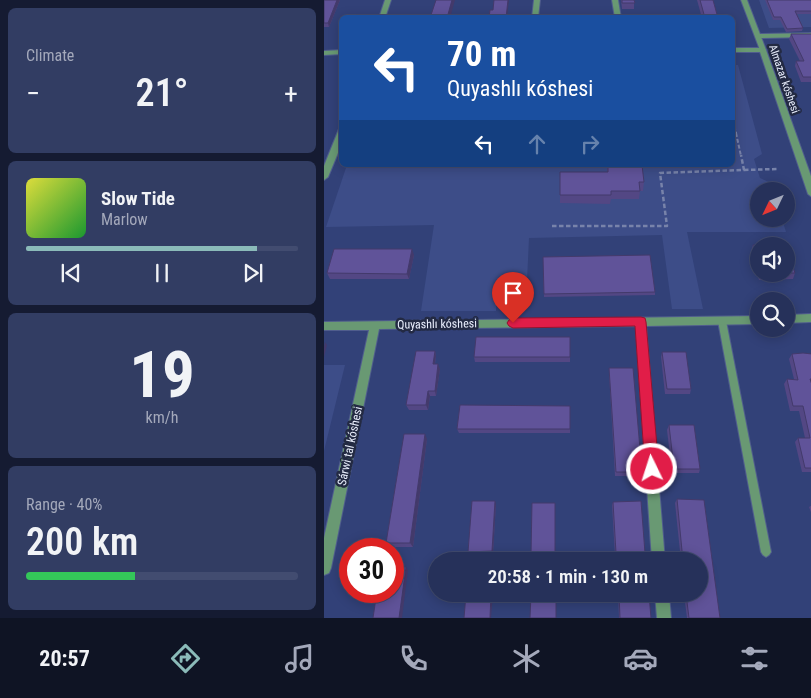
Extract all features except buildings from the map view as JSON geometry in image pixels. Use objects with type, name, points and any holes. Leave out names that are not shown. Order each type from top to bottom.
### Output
[{"type":"street","points":[[383,15],[388,0]]},
{"type":"street","points":[[535,15],[537,0]]},
{"type":"street","points":[[615,0],[618,15]]},
{"type":"street","name":"Almazar kóshesi","points":[[744,0],[763,50],[811,194]]},
{"type":"street","points":[[758,36],[811,35]]},
{"type":"street","points":[[735,50],[763,50]]},
{"type":"street","points":[[324,52],[339,52]]},
{"type":"street","points":[[324,177],[339,139]]},
{"type":"street","points":[[795,319],[811,318]]},
{"type":"street","name":"Quyashlı kóshesi","points":[[324,326],[750,320]]},
{"type":"street","points":[[641,322],[658,552]]},
{"type":"street","name":"Sárwi tal kóshesi","points":[[324,568],[376,325]]},
{"type":"street","points":[[663,602],[664,618]]},
{"type":"lane","points":[[722,321],[766,552]]},
{"type":"path","points":[[735,137],[744,170]]},
{"type":"path","points":[[552,226],[667,226],[660,173],[777,169]]},
{"type":"shaded area","points":[[759,0],[811,0],[811,27],[769,28]]},
{"type":"shaded area","points":[[735,65],[738,65],[762,154],[754,159],[760,178],[769,182],[750,182],[750,228],[785,228],[786,232],[687,232],[703,309],[672,309],[662,235],[529,238],[527,281],[497,281],[496,311],[421,311],[434,225],[326,227],[346,167],[735,167]]},
{"type":"shaded area","points":[[324,365],[345,365],[324,451]]},
{"type":"route","points":[[513,323],[641,322],[652,469]]}]
